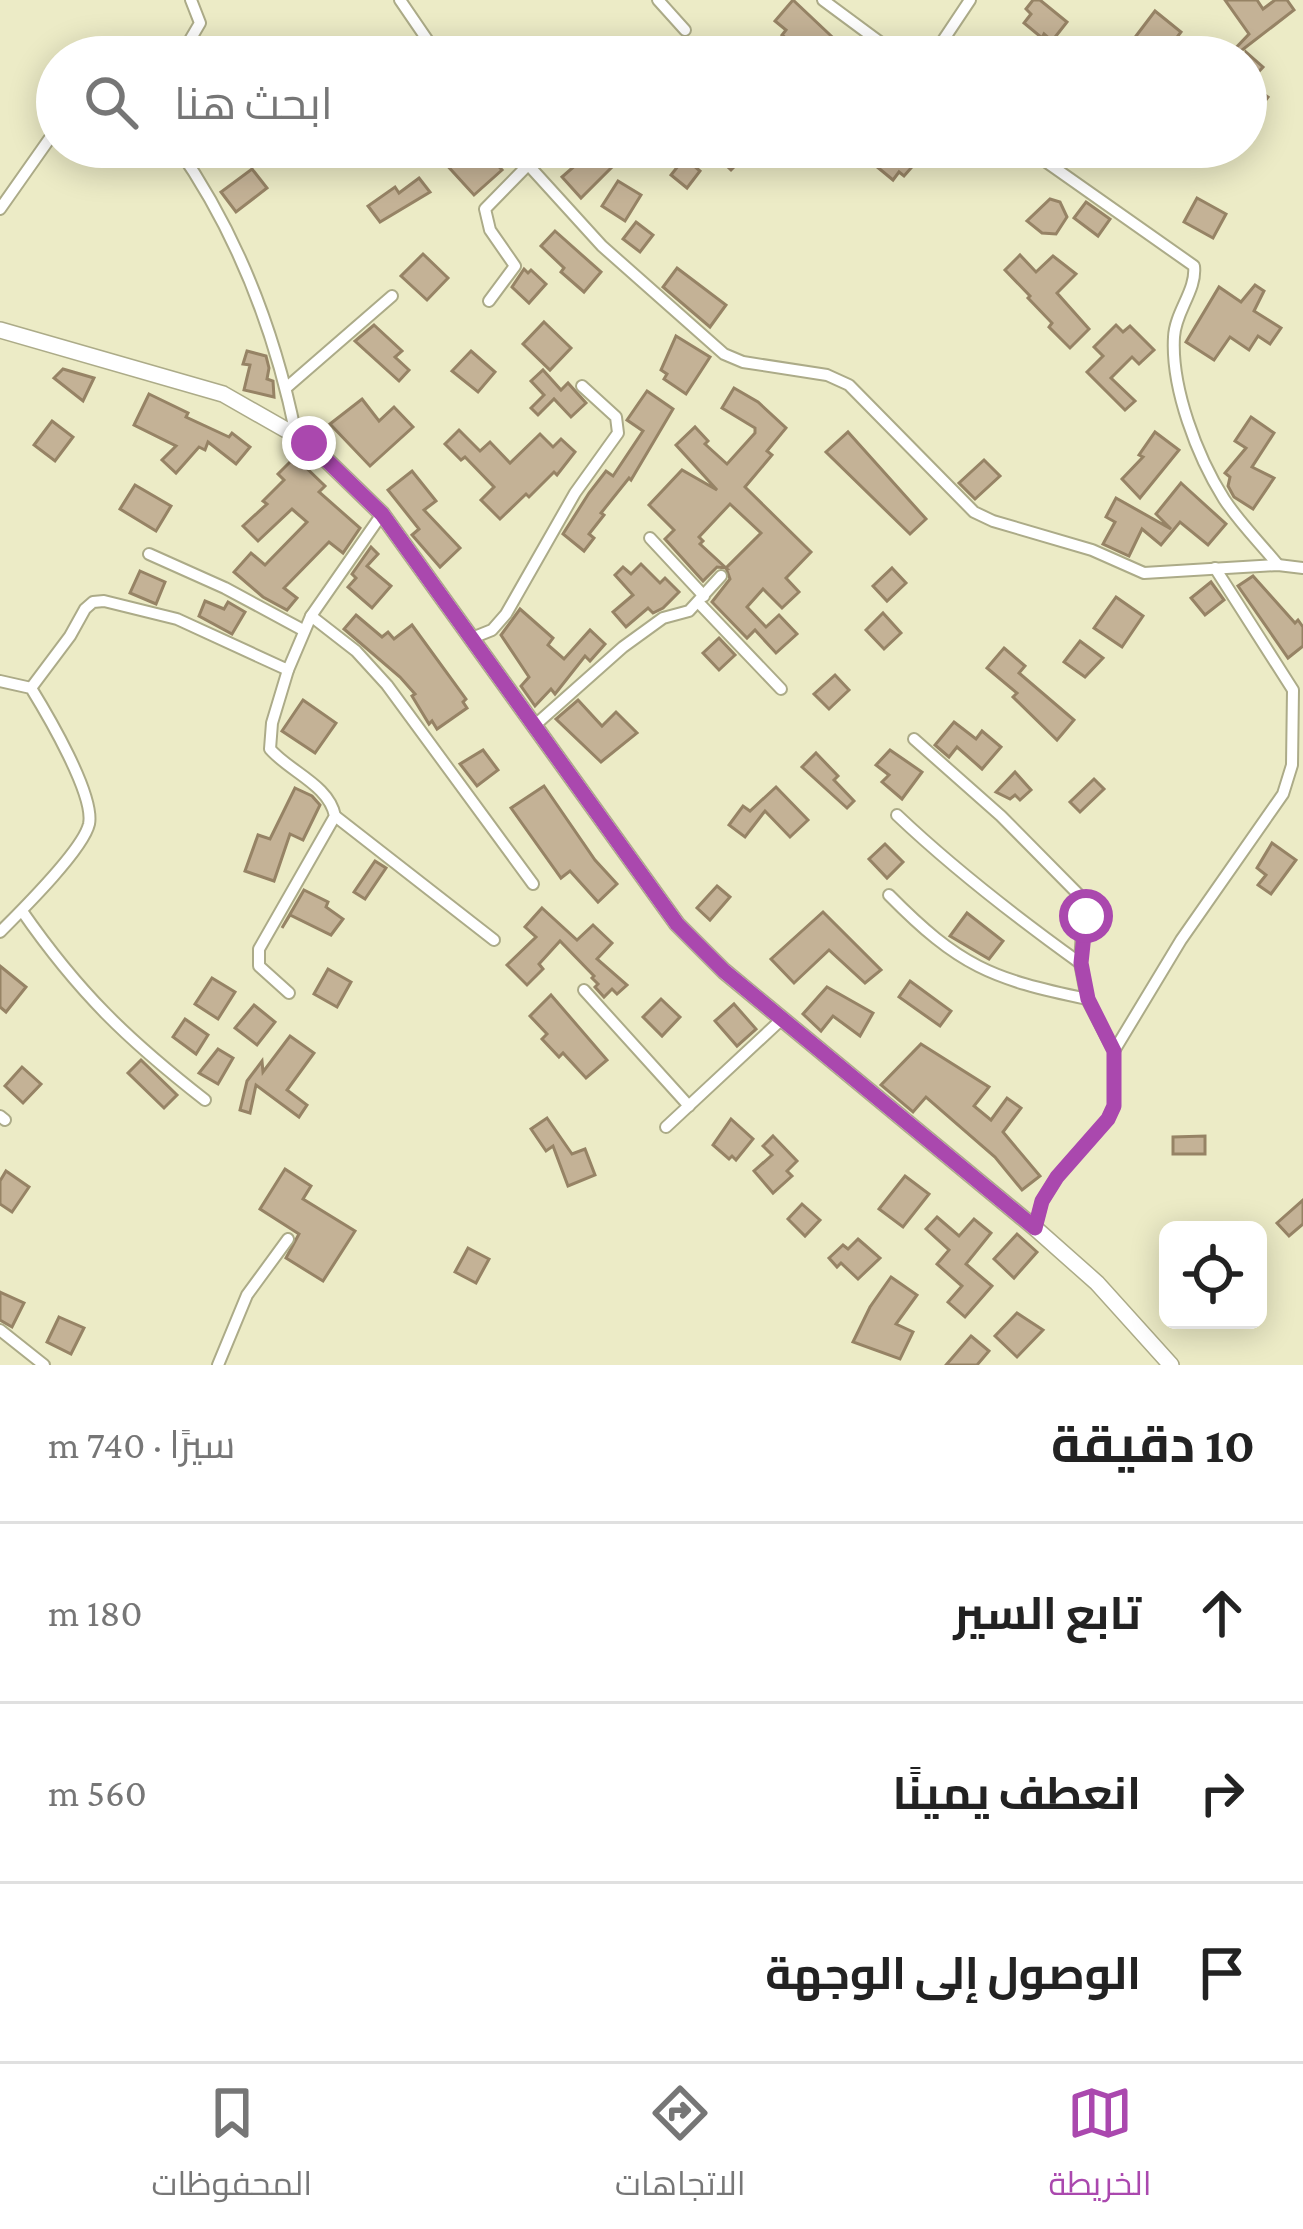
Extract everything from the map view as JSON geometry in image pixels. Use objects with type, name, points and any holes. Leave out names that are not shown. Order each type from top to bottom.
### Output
[{"type":"main road","points":[[0,330],[191,383],[255,410],[337,467],[382,514],[677,924],[724,971],[1097,1282],[1171,1365]]},
{"type":"street","points":[[191,0],[200,23],[193,36]]},
{"type":"street","points":[[400,0],[425,36]]},
{"type":"street","points":[[658,0],[685,30]]},
{"type":"street","points":[[823,0],[872,36]]},
{"type":"street","points":[[946,36],[970,0]]},
{"type":"street","points":[[1,207],[36,158]]},
{"type":"street","points":[[192,168],[262,305],[296,435]]},
{"type":"street","points":[[489,301],[515,266],[490,230],[485,209],[525,168]]},
{"type":"street","points":[[531,168],[602,246],[710,343],[743,362],[827,375],[848,385],[974,512],[1092,550],[1144,573],[1278,565],[1303,568]]},
{"type":"street","points":[[1055,168],[1194,266],[1195,277],[1174,334],[1184,401],[1223,498],[1278,565]]},
{"type":"street","points":[[286,388],[392,296]]},
{"type":"street","points":[[472,638],[492,630],[506,614],[575,493],[618,433],[616,417],[582,386]]},
{"type":"street","points":[[382,514],[303,630],[272,723],[270,748],[321,790],[335,816],[494,940]]},
{"type":"street","points":[[650,538],[781,689]]},
{"type":"street","points":[[149,554],[303,630]]},
{"type":"street","points":[[1114,1051],[1180,940],[1283,794],[1291,772],[1293,690],[1215,568]]},
{"type":"street","points":[[534,726],[623,647],[663,619],[683,615],[721,576]]},
{"type":"street","points":[[31,688],[85,609],[104,601],[177,619],[288,670]]},
{"type":"street","points":[[311,616],[356,651],[387,686],[533,884]]},
{"type":"street","points":[[0,681],[31,688],[54,725],[89,815],[83,838],[0,932]]},
{"type":"street","points":[[914,739],[1084,900],[1081,963],[1088,999],[1114,1051],[1114,1106],[1057,1177],[1042,1201],[1035,1228]]},
{"type":"street","points":[[897,815],[960,875],[1081,963]]},
{"type":"street","points":[[289,993],[259,965],[259,949],[335,816]]},
{"type":"street","points":[[889,895],[949,952],[981,970],[1088,999]]},
{"type":"street","points":[[22,911],[75,984],[117,1029],[205,1100]]},
{"type":"street","points":[[584,990],[689,1106]]},
{"type":"street","points":[[666,1127],[782,1019]]},
{"type":"street","points":[[218,1365],[247,1295],[288,1239]]},
{"type":"street","points":[[0,1330],[44,1365]]},
{"type":"building","points":[[793,0],[831,36],[783,36],[786,30],[775,21]]},
{"type":"building","points":[[1033,0],[1040,0],[1067,22],[1056,36],[1040,36],[1024,23],[1031,14],[1026,9]]},
{"type":"building","points":[[1225,0],[1257,0],[1263,9],[1275,0],[1287,0],[1294,10],[1260,36],[1249,34]]},
{"type":"building","points":[[1155,11],[1181,32],[1178,36],[1136,36]]},
{"type":"building","points":[[449,168],[500,168],[502,170],[474,195]]},
{"type":"building","points":[[572,168],[611,168],[581,198],[562,177]]},
{"type":"building","points":[[676,168],[700,171],[687,188],[671,175]]},
{"type":"building","points":[[878,168],[911,168],[904,176],[899,172],[893,180]]},
{"type":"building","points":[[252,169],[267,188],[236,212],[221,192]]},
{"type":"building","points":[[419,178],[430,192],[380,222],[368,206],[395,187],[399,193]]},
{"type":"building","points":[[618,181],[641,195],[625,221],[602,206]]},
{"type":"building","points":[[1197,198],[1226,214],[1213,238],[1184,222]]},
{"type":"building","points":[[1050,199],[1060,202],[1067,217],[1056,234],[1042,233],[1027,221]]},
{"type":"building","points":[[1086,202],[1110,219],[1098,236],[1074,218]]},
{"type":"building","points":[[636,222],[653,235],[640,252],[623,239]]},
{"type":"building","points":[[555,231],[601,272],[584,292],[541,246]]},
{"type":"building","points":[[423,254],[448,278],[427,300],[401,276]]},
{"type":"building","points":[[1020,255],[1036,272],[1053,256],[1076,274],[1057,293],[1089,329],[1070,348],[1005,270]]},
{"type":"building","points":[[677,268],[726,305],[710,327],[663,287]]},
{"type":"building","points":[[524,269],[546,284],[529,303],[512,287]]},
{"type":"building","points":[[1255,285],[1264,291],[1254,311],[1281,328],[1270,344],[1258,336],[1249,350],[1230,337],[1214,360],[1186,342],[1219,287],[1241,302]]},
{"type":"building","points":[[544,322],[571,348],[550,370],[523,344]]},
{"type":"building","points":[[374,325],[402,351],[395,357],[409,370],[399,381],[355,341]]},
{"type":"building","points":[[1116,325],[1123,332],[1130,326],[1154,350],[1139,364],[1132,357],[1111,378],[1135,401],[1125,410],[1087,372],[1103,356],[1094,347]]},
{"type":"building","points":[[676,336],[710,357],[686,394],[664,379],[667,374],[661,370]]},
{"type":"building","points":[[247,351],[266,356],[274,397],[244,390],[250,365],[243,364]]},
{"type":"building","points":[[471,351],[495,372],[478,392],[452,371]]},
{"type":"building","points":[[63,369],[94,378],[83,401],[54,378]]},
{"type":"building","points":[[543,370],[561,390],[568,383],[586,403],[571,417],[554,399],[538,415],[531,408],[544,395],[531,381]]},
{"type":"building","points":[[734,388],[786,428],[767,451],[772,455],[745,487],[811,552],[786,578],[799,592],[782,608],[763,589],[747,607],[766,627],[779,615],[797,634],[776,653],[755,630],[747,638],[712,602],[730,579],[726,568],[717,567],[703,581],[665,539],[674,530],[649,505],[682,470],[717,490],[676,445],[695,427],[727,464],[755,433],[755,428],[722,408]],"holes":[[[730,504],[761,533],[726,568],[700,544],[699,537]]]},
{"type":"building","points":[[647,391],[673,409],[631,480],[601,513],[589,534],[594,538],[584,551],[563,534],[606,471],[613,476],[643,431],[627,420]]},
{"type":"building","points":[[149,394],[188,413],[186,417],[229,437],[232,433],[250,447],[236,464],[208,442],[205,450],[199,447],[176,473],[162,460],[176,446],[134,425]]},
{"type":"building","points":[[362,399],[379,421],[394,407],[413,427],[370,466],[330,424]]},
{"type":"building","points":[[1251,417],[1274,433],[1252,467],[1274,478],[1253,509],[1234,497],[1225,473],[1246,448],[1235,441]]},
{"type":"building","points":[[52,421],[73,437],[55,461],[34,445]]},
{"type":"building","points":[[459,430],[480,451],[490,442],[510,463],[540,434],[553,447],[561,439],[575,452],[557,475],[554,472],[500,519],[481,500],[494,487],[445,444]]},
{"type":"building","points":[[848,432],[926,519],[910,534],[826,452]]},
{"type":"building","points":[[1155,432],[1179,450],[1140,498],[1122,479],[1143,457],[1139,455]]},
{"type":"building","points":[[295,457],[325,486],[319,492],[360,528],[343,553],[329,542],[284,588],[297,598],[287,610],[234,572],[251,553],[265,565],[307,522],[292,509],[258,541],[243,526],[267,504],[263,501],[284,480],[278,474]]},
{"type":"building","points":[[984,460],[1000,476],[975,499],[959,483]]},
{"type":"building","points":[[412,471],[436,501],[424,510],[460,548],[440,567],[412,535],[419,529],[388,490]]},
{"type":"building","points":[[1181,483],[1226,524],[1208,545],[1180,522],[1161,545],[1142,529],[1129,556],[1103,544],[1115,522],[1106,517],[1116,498],[1171,529],[1156,514]]},
{"type":"building","points":[[135,485],[171,506],[156,531],[120,509]]},
{"type":"building","points":[[371,547],[378,554],[367,566],[391,586],[372,608],[348,587]]},
{"type":"building","points":[[641,564],[660,583],[665,578],[679,592],[663,608],[653,613],[648,608],[626,627],[613,612],[633,595],[615,575],[623,567],[631,574]]},
{"type":"building","points":[[892,568],[906,583],[887,601],[873,586]]},
{"type":"building","points":[[140,571],[165,582],[156,604],[130,593]]},
{"type":"building","points":[[1253,576],[1303,627],[1303,646],[1288,658],[1238,586]]},
{"type":"building","points":[[1211,582],[1224,600],[1205,615],[1191,598]]},
{"type":"building","points":[[1116,597],[1143,616],[1122,647],[1094,628]]},
{"type":"building","points":[[205,601],[224,609],[228,602],[245,612],[232,634],[199,616]]},
{"type":"building","points":[[520,609],[553,638],[548,645],[564,659],[590,630],[605,644],[590,661],[585,656],[555,694],[551,689],[535,706],[521,686],[529,677],[501,635]]},
{"type":"building","points":[[883,613],[901,633],[884,649],[866,630]]},
{"type":"building","points":[[356,615],[382,637],[388,632],[394,639],[412,625],[466,699],[467,708],[437,729],[432,721],[429,724],[415,694],[400,677],[344,629]]},
{"type":"building","points":[[719,638],[735,655],[719,670],[703,653]]},
{"type":"building","points":[[1080,641],[1103,658],[1085,677],[1064,662]]},
{"type":"building","points":[[1004,648],[1025,666],[1019,673],[1074,720],[1057,740],[1013,697],[1017,693],[987,668]]},
{"type":"building","points":[[835,675],[849,690],[829,709],[814,694]]},
{"type":"building","points":[[303,700],[336,723],[315,753],[282,731]]},
{"type":"building","points":[[578,700],[602,726],[616,712],[637,733],[601,762],[556,719]]},
{"type":"building","points":[[954,722],[976,739],[982,731],[1001,747],[982,769],[957,747],[949,757],[935,745]]},
{"type":"building","points":[[483,750],[498,770],[477,786],[460,764]]},
{"type":"building","points":[[890,750],[922,772],[902,799],[882,782],[889,775],[876,765]]},
{"type":"building","points":[[816,753],[854,801],[847,808],[802,767]]},
{"type":"building","points":[[1015,772],[1031,790],[1020,800],[996,792]]},
{"type":"building","points":[[1094,779],[1104,789],[1080,812],[1070,802]]},
{"type":"building","points":[[544,786],[617,884],[598,902],[570,871],[561,878],[511,808]]},
{"type":"building","points":[[776,787],[808,820],[790,837],[765,811],[745,837],[729,825],[743,806],[750,811]]},
{"type":"building","points":[[295,788],[320,805],[303,840],[290,834],[274,881],[245,871],[258,835],[270,839]]},
{"type":"building","points":[[1272,843],[1296,860],[1271,894],[1258,885],[1266,875],[1257,868]]},
{"type":"building","points":[[885,844],[903,862],[887,878],[869,859]]},
{"type":"building","points":[[375,861],[386,868],[365,899],[354,892]]},
{"type":"building","points":[[717,886],[730,897],[710,920],[697,908]]},
{"type":"building","points":[[304,890],[328,902],[326,907],[343,919],[331,935],[290,915],[282,928]]},
{"type":"building","points":[[542,908],[577,940],[593,925],[612,943],[597,959],[627,985],[604,997],[595,987],[594,976],[560,941],[527,985],[507,965],[536,937],[525,927]]},
{"type":"building","points":[[823,912],[881,970],[865,983],[829,950],[794,983],[771,959]]},
{"type":"building","points":[[967,913],[1003,941],[989,959],[950,936]]},
{"type":"building","points":[[0,966],[26,987],[6,1012],[0,1007]]},
{"type":"building","points":[[328,969],[351,982],[337,1007],[314,994]]},
{"type":"building","points":[[212,978],[235,992],[218,1019],[195,1004]]},
{"type":"building","points":[[910,981],[951,1011],[940,1026],[899,997]]},
{"type":"building","points":[[827,987],[873,1013],[860,1036],[833,1016],[821,1031],[803,1014]]},
{"type":"building","points":[[551,995],[607,1060],[586,1078],[542,1039],[547,1034],[530,1016]]},
{"type":"building","points":[[661,999],[680,1017],[662,1036],[643,1017]]},
{"type":"building","points":[[734,1004],[756,1029],[737,1046],[715,1021]]},
{"type":"building","points":[[254,1005],[275,1022],[257,1045],[235,1028]]},
{"type":"building","points":[[185,1019],[208,1035],[196,1054],[173,1037]]},
{"type":"building","points":[[290,1036],[314,1053],[287,1090],[307,1105],[299,1117],[256,1085],[250,1113],[240,1110],[247,1081],[262,1061],[263,1072]]},
{"type":"building","points":[[921,1044],[989,1087],[974,1106],[991,1120],[1007,1098],[1021,1108],[1003,1132],[1040,1176],[1022,1190],[995,1157],[926,1097],[913,1112],[881,1085]]},
{"type":"building","points":[[218,1049],[233,1058],[218,1084],[199,1073]]},
{"type":"building","points":[[141,1060],[177,1095],[164,1108],[128,1073]]},
{"type":"building","points":[[22,1067],[41,1084],[23,1103],[5,1086]]},
{"type":"building","points":[[547,1118],[572,1154],[585,1149],[595,1175],[568,1186],[553,1146],[546,1151],[531,1129]]},
{"type":"building","points":[[731,1119],[753,1139],[736,1160],[713,1145]]},
{"type":"building","points":[[773,1136],[797,1161],[787,1171],[792,1176],[773,1193],[754,1171],[772,1155],[763,1146]]},
{"type":"building","points":[[1205,1136],[1205,1154],[1173,1154],[1173,1137]]},
{"type":"building","points":[[285,1169],[311,1186],[303,1199],[355,1231],[323,1281],[286,1258],[299,1234],[260,1209]]},
{"type":"building","points":[[6,1171],[29,1187],[12,1212],[0,1204],[0,1181]]},
{"type":"building","points":[[905,1176],[929,1194],[903,1227],[879,1209]]},
{"type":"building","points":[[1303,1200],[1303,1224],[1289,1236],[1277,1223]]},
{"type":"building","points":[[802,1204],[820,1220],[805,1236],[788,1219]]},
{"type":"building","points":[[937,1217],[959,1236],[974,1219],[991,1233],[966,1264],[992,1286],[965,1317],[948,1302],[962,1286],[937,1264],[949,1250],[926,1229]]},
{"type":"building","points":[[1017,1234],[1037,1252],[1014,1278],[994,1259]]},
{"type":"building","points":[[858,1239],[880,1258],[858,1279],[829,1258]]},
{"type":"building","points":[[468,1248],[489,1259],[476,1283],[455,1272]]},
{"type":"building","points":[[891,1277],[917,1295],[896,1324],[913,1332],[900,1359],[853,1342]]},
{"type":"building","points":[[0,1292],[24,1303],[12,1327],[0,1320]]},
{"type":"building","points":[[1017,1313],[1043,1330],[1017,1357],[995,1336]]},
{"type":"building","points":[[59,1317],[84,1328],[71,1354],[47,1342]]},
{"type":"building","points":[[971,1336],[989,1351],[977,1365],[946,1365]]},
{"type":"route","points":[[309,443],[382,514],[677,924],[724,971],[1035,1228],[1042,1201],[1057,1177],[1114,1106],[1114,1051],[1088,999],[1081,963],[1086,916]]}]
